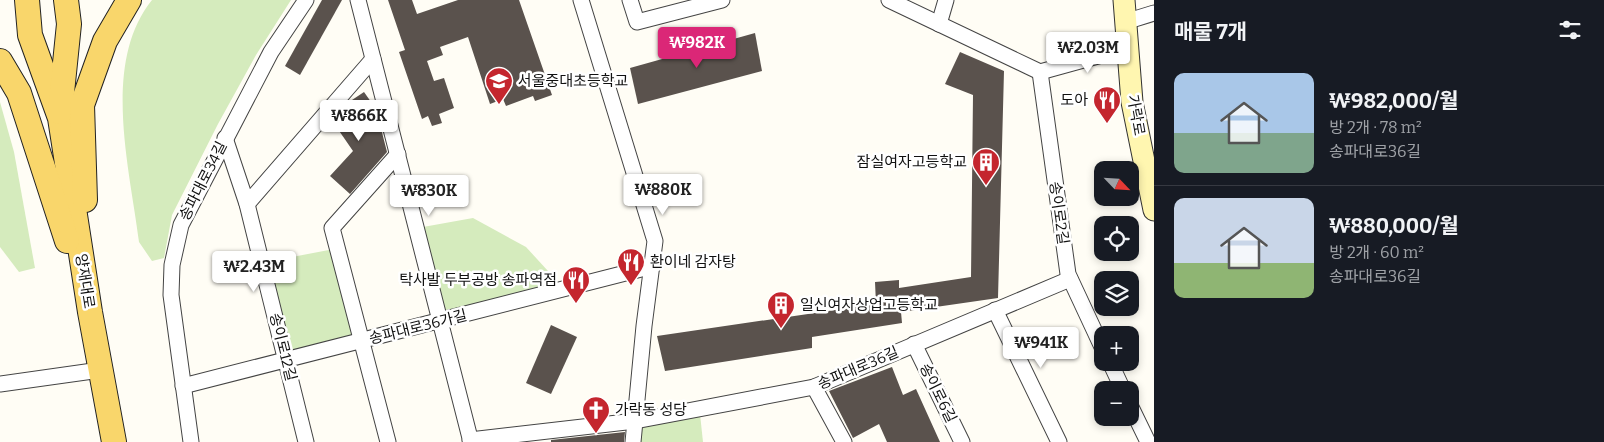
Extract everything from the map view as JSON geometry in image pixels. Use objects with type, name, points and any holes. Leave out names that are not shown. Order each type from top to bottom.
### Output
[{"type":"main road","name":"양재대로","points":[[27,0],[30,35],[60,118],[90,312],[114,442]]},
{"type":"main road","name":"양재대로","points":[[60,118],[70,24],[66,0]]},
{"type":"main road","points":[[90,312],[82,105],[105,41],[129,0]]},
{"type":"main road","points":[[0,61],[19,92],[90,312]]},
{"type":"street","name":"송파대로34길","points":[[191,442],[171,295],[172,265],[181,225],[271,52],[306,0]]},
{"type":"street","points":[[358,0],[471,441]]},
{"type":"street","points":[[581,0],[655,241],[644,326],[633,442]]},
{"type":"street","points":[[630,0],[636,22],[722,0]]},
{"type":"street","points":[[889,0],[1040,72],[1127,48]]},
{"type":"street","points":[[939,24],[946,0]]},
{"type":"street","name":"가락로","points":[[1124,0],[1132,102],[1150,164],[1154,210]]},
{"type":"street","points":[[1125,22],[1154,14]]},
{"type":"street","points":[[247,204],[373,59]]},
{"type":"street","name":"송이로2길","points":[[1040,72],[1070,279],[1094,330]]},
{"type":"street","name":"송이로12길","points":[[225,138],[247,204],[306,442]]},
{"type":"street","points":[[386,441],[332,228],[398,154]]},
{"type":"street","name":"송파대로36가길","points":[[183,386],[440,322],[653,266]]},
{"type":"street","name":"송파대로36길","points":[[471,441],[635,421],[814,387],[1070,279]]},
{"type":"street","points":[[995,310],[1059,442]]},
{"type":"street","name":"송이로6길","points":[[914,344],[962,442]]},
{"type":"street","points":[[0,384],[100,370]]},
{"type":"street","points":[[814,387],[844,442]]},
{"type":"street","points":[[1139,424],[1148,442]]},
{"type":"green space","points":[[152,0],[291,0],[256,55],[218,124],[172,215],[164,258],[152,261],[139,242],[126,150],[123,85],[127,54],[136,25]]},
{"type":"green space","points":[[0,102],[14,152],[35,268],[19,272],[0,247]]},
{"type":"green space","points":[[473,218],[526,247],[559,283],[445,313],[423,227]]},
{"type":"green space","points":[[334,249],[357,338],[290,355],[266,262]]},
{"type":"green space","points":[[700,414],[703,442],[640,442],[642,424]]},
{"type":"building","points":[[322,0],[342,0],[300,75],[285,66]]},
{"type":"building","points":[[388,0],[412,0],[417,14],[458,0],[519,0],[552,95],[535,101],[533,96],[506,106],[503,99],[490,104],[468,37],[440,47],[443,55],[427,61],[434,81],[444,78],[454,108],[439,114],[442,123],[432,126],[428,116],[422,119],[399,52],[405,50]]},
{"type":"building","points":[[755,33],[762,71],[638,104],[630,68]]},
{"type":"building","points":[[960,52],[1004,71],[998,298],[901,312],[902,323],[812,337],[812,348],[665,371],[657,336],[876,304],[875,282],[899,280],[899,288],[971,277],[973,95],[945,84]]},
{"type":"building","points":[[364,92],[376,109],[387,152],[350,194],[330,176],[353,151],[333,122],[352,100]]},
{"type":"building","points":[[551,325],[577,337],[551,394],[526,383]]},
{"type":"building","points":[[892,367],[903,395],[916,389],[940,442],[887,442],[879,424],[853,438],[829,391]]},
{"type":"building","points":[[625,432],[624,442],[551,442],[551,440]]},
{"type":"place","name":"서울중대초등학교","points":[[499,105]]},
{"type":"place","name":"도아","points":[[1107,124]]},
{"type":"place","name":"잠실여자고등학교","points":[[986,186]]},
{"type":"place","name":"환이네 감자탕","points":[[631,286]]},
{"type":"place","name":"탁사발 두부공방 송파역점","points":[[576,304]]},
{"type":"place","name":"일신여자상업고등학교","points":[[781,329]]},
{"type":"place","name":"가락동 성당","points":[[596,434]]}]
